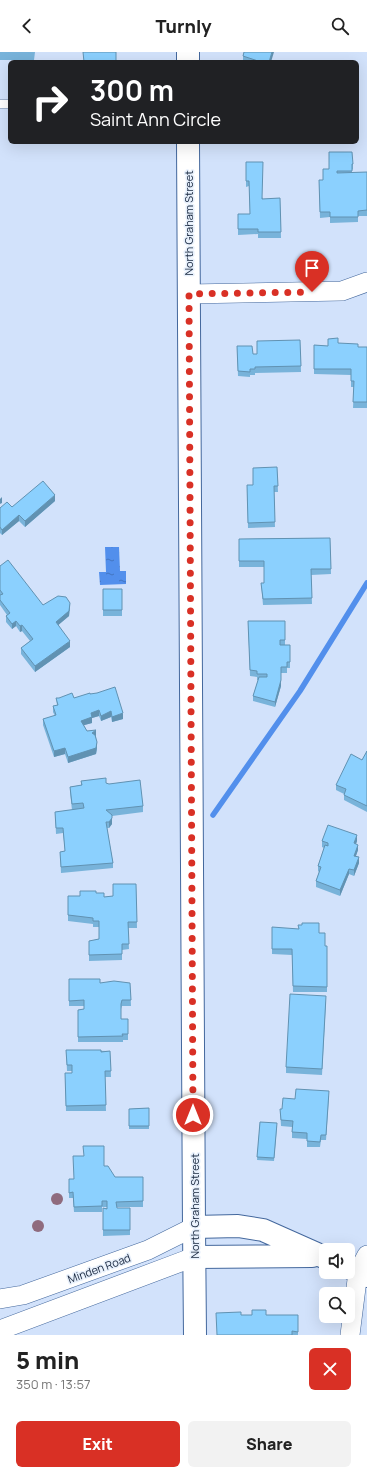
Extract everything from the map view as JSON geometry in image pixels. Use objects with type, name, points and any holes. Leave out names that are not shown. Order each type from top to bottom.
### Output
[{"type":"main road","name":"North Graham Street","points":[[188,144],[195,1335]]},
{"type":"main road","points":[[194,1227],[238,1226],[263,1230],[319,1255]]},
{"type":"main road","points":[[194,1257],[319,1257]]},
{"type":"street","points":[[189,294],[342,291],[367,282]]},
{"type":"street","name":"Minden Road","points":[[0,1299],[23,1295],[148,1250],[194,1227]]},
{"type":"street","points":[[0,1330],[194,1257]]},
{"type":"street","points":[[350,1335],[360,1267]]},
{"type":"water","points":[[105,547],[119,547],[120,571],[126,571],[126,584],[100,585],[99,572],[106,572]]},
{"type":"building","points":[[83,52],[116,52],[116,60],[84,60]]},
{"type":"building","points":[[244,52],[272,52],[270,60],[255,60],[243,56]]},
{"type":"building","points":[[329,152],[352,152],[352,171],[337,171],[337,173],[367,172],[367,210],[358,211],[358,217],[330,217],[330,212],[320,212],[319,180],[323,180],[323,169],[329,169]]},
{"type":"building","points":[[246,162],[263,162],[262,199],[280,198],[281,232],[258,232],[258,229],[238,229],[238,214],[250,214],[249,181],[246,181]]},
{"type":"building","points":[[338,338],[338,343],[358,344],[358,347],[367,347],[367,402],[353,402],[354,381],[351,381],[351,369],[314,369],[314,345],[328,346],[328,339]]},
{"type":"building","points":[[300,340],[301,366],[255,367],[255,369],[250,369],[250,372],[238,371],[237,346],[252,346],[253,354],[257,354],[257,341]]},
{"type":"building","points":[[277,467],[278,486],[274,486],[275,522],[248,523],[247,485],[253,485],[253,468]]},
{"type":"building","points":[[43,481],[55,495],[25,521],[19,515],[2,530],[0,527],[0,508],[7,502],[12,507]]},
{"type":"building","points":[[330,538],[331,569],[311,569],[312,598],[263,599],[261,583],[264,583],[264,561],[239,561],[239,539]]},
{"type":"building","points":[[8,560],[43,605],[58,596],[66,597],[70,603],[69,611],[56,622],[70,641],[35,666],[21,648],[33,639],[22,625],[20,626],[16,621],[12,624],[6,616],[10,613],[0,600],[0,595],[3,594],[0,590],[0,566]]},
{"type":"building","points":[[103,589],[122,589],[122,610],[103,610]]},
{"type":"building","points":[[248,621],[285,621],[285,640],[280,640],[280,645],[290,645],[290,662],[287,662],[287,667],[281,667],[281,680],[275,702],[253,696],[259,677],[267,677],[267,674],[257,674],[257,671],[250,670]]},
{"type":"building","points":[[115,687],[123,713],[112,717],[111,711],[101,716],[99,710],[91,713],[92,717],[81,721],[87,731],[96,730],[92,733],[95,735],[97,742],[96,748],[68,757],[65,748],[54,751],[43,719],[56,715],[53,706],[58,705],[56,698],[72,693],[74,698]]},
{"type":"building","points":[[367,751],[367,806],[344,795],[346,789],[336,785],[351,754],[362,760]]},
{"type":"building","points":[[106,778],[106,783],[109,784],[140,780],[143,806],[106,810],[112,815],[109,822],[106,822],[113,863],[61,867],[60,852],[65,851],[63,828],[56,828],[55,812],[84,808],[83,803],[72,804],[70,787],[82,785],[81,781]]},
{"type":"building","points":[[328,825],[357,835],[354,843],[358,845],[354,856],[359,857],[354,870],[349,869],[340,890],[316,881],[321,867],[318,866],[325,845],[328,846],[328,843],[322,841]]},
{"type":"building","points":[[113,884],[136,884],[137,922],[128,922],[129,944],[122,944],[122,954],[89,955],[89,941],[99,939],[99,921],[93,921],[93,918],[68,915],[68,896],[80,896],[80,891],[96,891],[96,893],[104,893],[104,897],[113,896]]},
{"type":"building","points":[[302,923],[319,923],[319,933],[325,933],[325,946],[327,946],[327,987],[293,986],[292,949],[272,949],[272,927],[299,929],[298,925],[302,925]]},
{"type":"building","points":[[69,979],[100,979],[100,983],[114,981],[130,983],[131,1000],[122,1000],[121,1004],[121,1019],[128,1019],[128,1034],[122,1034],[123,1036],[78,1037],[78,1010],[84,1009],[84,1000],[69,1001]]},
{"type":"building","points":[[290,994],[326,996],[322,1069],[286,1067]]},
{"type":"building","points":[[66,1050],[101,1050],[101,1052],[110,1051],[111,1071],[105,1071],[106,1105],[66,1106],[65,1073],[72,1073],[72,1065],[67,1065]]},
{"type":"building","points":[[296,1089],[329,1091],[326,1135],[321,1135],[320,1142],[307,1141],[307,1133],[292,1132],[293,1121],[281,1120],[280,1109],[282,1109],[283,1098],[295,1099]]},
{"type":"building","points":[[149,1108],[149,1126],[129,1126],[129,1109]]},
{"type":"building","points":[[260,1122],[277,1123],[274,1158],[257,1157]]},
{"type":"building","points":[[83,1146],[104,1146],[104,1166],[108,1166],[115,1177],[143,1177],[143,1201],[116,1202],[117,1208],[130,1208],[130,1230],[103,1230],[103,1208],[107,1209],[107,1201],[102,1201],[102,1206],[74,1207],[73,1192],[69,1193],[69,1179],[74,1179],[73,1156],[84,1156]]},
{"type":"building","points":[[252,1310],[266,1310],[266,1315],[298,1315],[298,1332],[292,1331],[292,1335],[217,1335],[216,1313],[241,1312],[241,1315],[252,1315]]},
{"type":"waterway","points":[[213,815],[300,691],[367,583]]},
{"type":"route","points":[[193,1115],[189,294],[312,292]]}]
